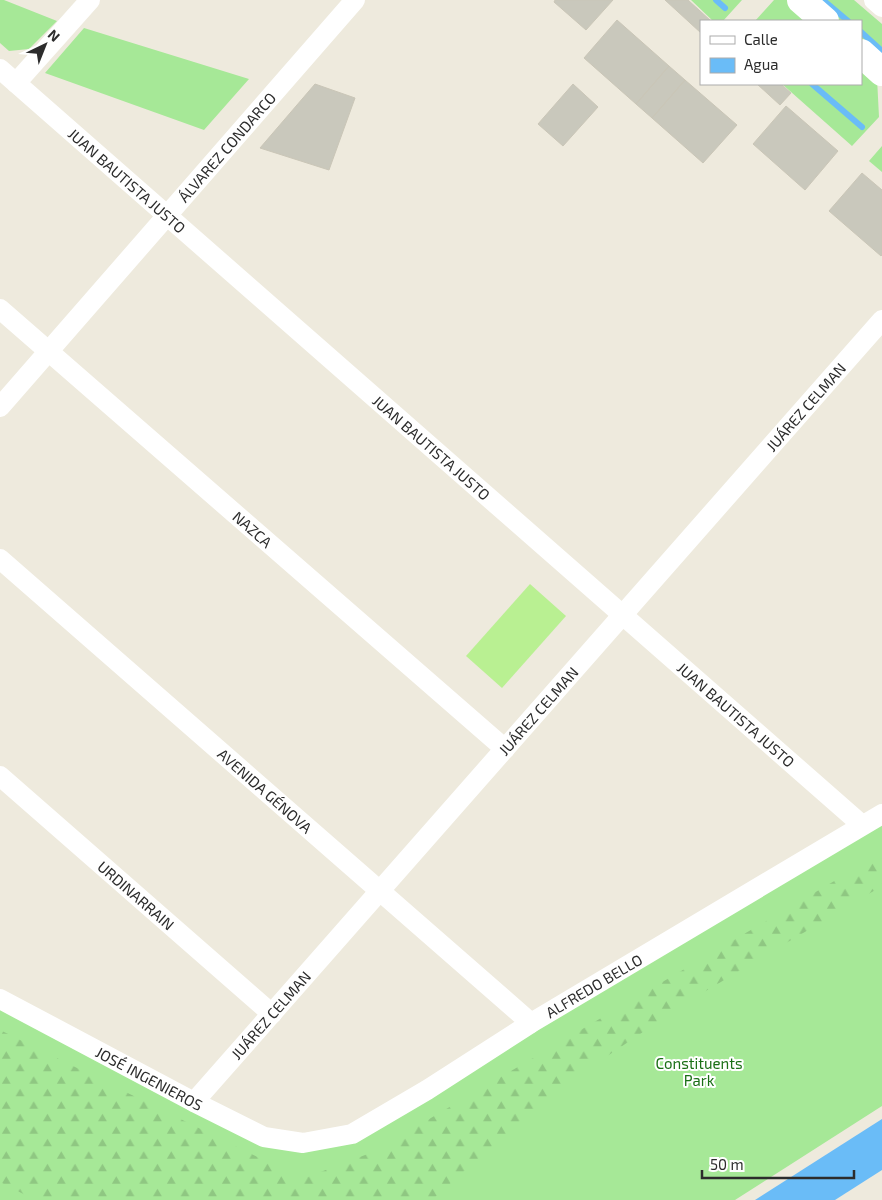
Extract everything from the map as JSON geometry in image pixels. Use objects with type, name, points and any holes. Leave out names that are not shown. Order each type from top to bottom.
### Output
[{"type":"street","points":[[16,83],[90,0]]},
{"type":"street","name":"ÁLVAREZ CONDARCO","points":[[0,407],[355,0]]},
{"type":"street","points":[[801,0],[824,20]]},
{"type":"street","points":[[874,0],[882,7]]},
{"type":"street","points":[[862,54],[882,72]]},
{"type":"street","name":"JUAN BAUTISTA JUSTO","points":[[0,69],[862,825]]},
{"type":"street","name":"NAZCA","points":[[0,309],[505,749]]},
{"type":"street","name":"JUÁREZ CELMAN","points":[[194,1102],[882,320]]},
{"type":"street","name":"AVENIDA GÉNOVA","points":[[0,559],[531,1023]]},
{"type":"street","name":"URDINARRAIN","points":[[0,776],[272,1014]]},
{"type":"street","name":"ALFREDO BELLO","points":[[302,1143],[352,1134],[427,1090],[531,1023],[882,814]]},
{"type":"street","name":"JOSÉ INGENIEROS","points":[[0,999],[264,1137],[302,1143]]},
{"type":"green space","points":[[0,0],[57,21],[29,49],[9,51],[0,43]]},
{"type":"green space","points":[[691,0],[742,0],[724,20],[712,20]]},
{"type":"green space","points":[[774,0],[788,0],[811,20],[756,20]]},
{"type":"green space","points":[[801,0],[854,0],[882,24],[882,72],[862,54],[862,20],[824,20]]},
{"type":"green space","points":[[84,28],[249,79],[204,130],[45,73]]},
{"type":"green space","points":[[862,65],[877,78],[879,117],[852,146],[783,85],[862,85]]},
{"type":"green space","points":[[882,146],[882,172],[869,161]]},
{"type":"green space","points":[[530,584],[566,616],[502,688],[466,656]]},
{"type":"green space","name":"Constituents Park","points":[[882,814],[882,1106],[735,1200],[0,1200],[0,999],[264,1137],[352,1134]]},
{"type":"green space","points":[[882,853],[882,886],[689,1001],[548,1096],[432,1200],[35,1200],[0,1182],[0,1030],[302,1179],[373,1152]]},
{"type":"water","points":[[882,1119],[882,1170],[835,1200],[755,1200]]},
{"type":"building","points":[[555,0],[613,0],[586,30],[554,2]]},
{"type":"building","points":[[665,0],[688,0],[710,20],[700,20],[700,32]]},
{"type":"building","points":[[617,20],[669,66],[636,104],[584,58]]},
{"type":"building","points":[[669,66],[685,80],[652,118],[636,104]]},
{"type":"building","points":[[685,80],[737,125],[703,163],[652,118]]},
{"type":"building","points":[[315,84],[355,98],[329,170],[260,148]]},
{"type":"building","points":[[573,84],[598,107],[563,146],[538,124]]},
{"type":"building","points":[[758,85],[782,85],[791,93],[780,105]]},
{"type":"building","points":[[786,106],[838,151],[805,190],[753,144]]},
{"type":"building","points":[[862,173],[882,190],[881,256],[829,211]]},
{"type":"waterway","points":[[716,0],[725,8]]},
{"type":"waterway","points":[[823,0],[847,20]]},
{"type":"waterway","points":[[862,33],[882,51]]},
{"type":"waterway","points":[[813,85],[862,127]]}]
